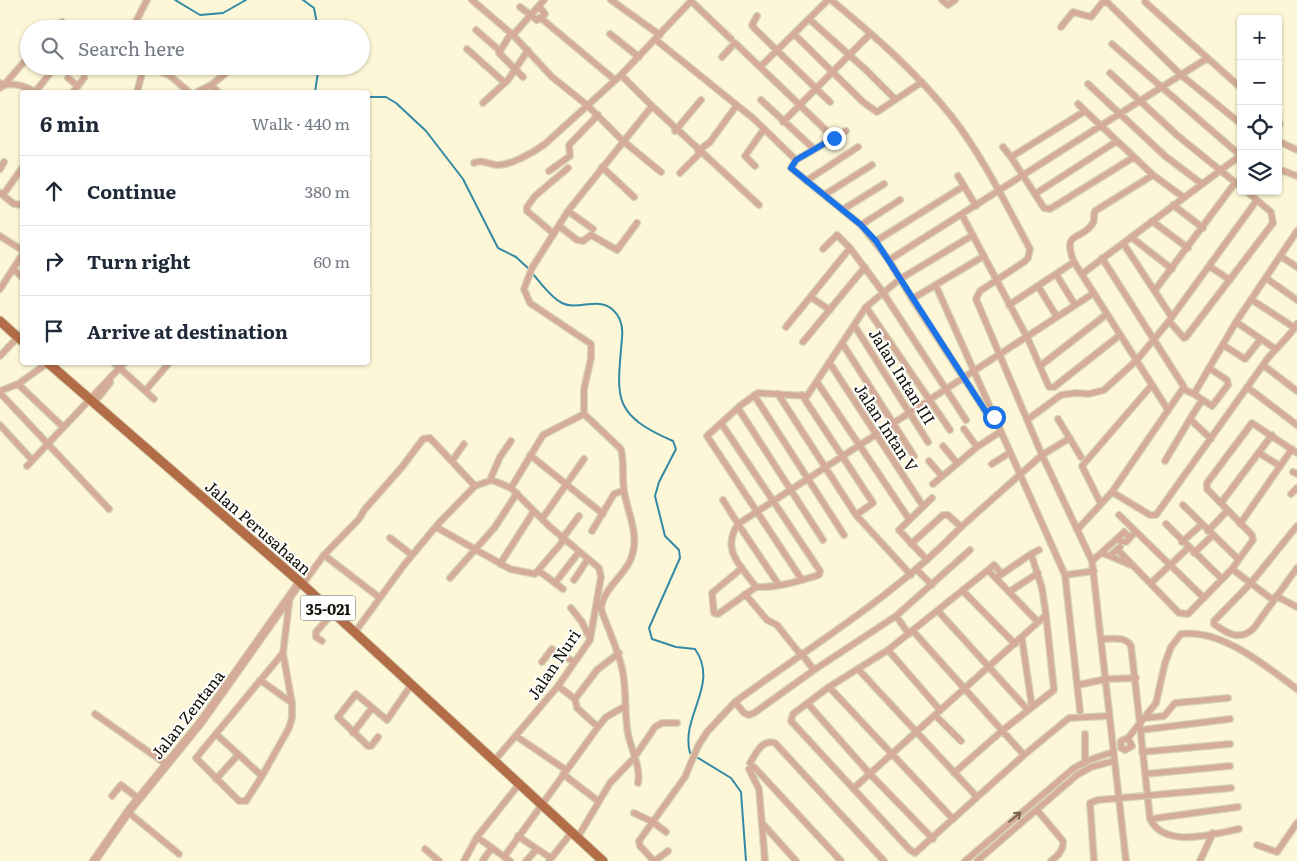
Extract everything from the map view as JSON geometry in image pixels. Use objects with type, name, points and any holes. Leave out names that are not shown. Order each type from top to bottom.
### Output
[{"type":"main road","points":[[0,321],[20,339]]},
{"type":"main road","name":"Jalan Perusahaan","points":[[50,365],[333,612],[496,760],[603,861]]},
{"type":"street","points":[[137,20],[147,0]]},
{"type":"street","points":[[472,0],[512,34],[552,77],[587,105],[624,141],[661,172]]},
{"type":"street","points":[[499,50],[544,0]]},
{"type":"street","points":[[611,0],[658,37],[764,129],[793,157]]},
{"type":"street","points":[[474,163],[483,160],[501,164],[533,152],[621,75],[692,0],[731,39]]},
{"type":"street","points":[[761,66],[830,0],[891,51],[922,82],[952,117],[980,159],[1030,249],[1030,253],[1024,262],[980,291],[976,299],[1042,455],[1092,562],[1126,861]]},
{"type":"street","points":[[942,0],[948,4],[955,0]]},
{"type":"street","points":[[1061,27],[1073,12],[1091,17],[1102,3],[1107,2],[1181,75],[1237,121]]},
{"type":"street","points":[[1145,2],[1206,59],[1237,85]]},
{"type":"street","points":[[539,6],[545,13],[542,19]]},
{"type":"street","points":[[520,7],[537,20],[542,19],[572,42],[615,80]]},
{"type":"street","points":[[757,16],[752,25],[830,102]]},
{"type":"street","points":[[809,19],[895,100]]},
{"type":"street","points":[[476,30],[499,50],[500,55],[523,77]]},
{"type":"street","points":[[610,34],[639,56]]},
{"type":"street","points":[[794,34],[877,112],[922,82]]},
{"type":"street","points":[[784,122],[870,34]]},
{"type":"street","points":[[722,57],[735,43],[834,138]]},
{"type":"street","points":[[1112,44],[1237,152]]},
{"type":"street","points":[[467,49],[506,83]]},
{"type":"street","points":[[482,103],[506,83],[528,50]]},
{"type":"street","points":[[888,260],[1206,59]]},
{"type":"street","points":[[1,85],[20,65]]},
{"type":"street","points":[[1110,73],[1178,136],[1237,184]]},
{"type":"street","points":[[37,90],[49,75]]},
{"type":"street","points":[[138,90],[142,75]]},
{"type":"street","points":[[168,75],[187,90]]},
{"type":"street","points":[[202,90],[211,86],[224,75]]},
{"type":"street","points":[[621,75],[675,131],[759,205]]},
{"type":"street","points":[[68,78],[78,86]]},
{"type":"street","points":[[75,90],[84,78]]},
{"type":"street","points":[[1088,84],[1165,156],[1202,184]]},
{"type":"street","points":[[1,85],[30,90]]},
{"type":"street","points":[[211,86],[216,90]]},
{"type":"street","points":[[675,131],[701,100]]},
{"type":"street","points":[[761,100],[814,150]]},
{"type":"street","points":[[1078,104],[1153,175],[1182,197]]},
{"type":"street","points":[[680,173],[710,142],[736,105]]},
{"type":"street","points":[[638,783],[639,772],[634,758],[624,707],[623,674],[619,653],[601,609],[600,599],[628,564],[632,553],[634,526],[623,491],[621,450],[584,414],[584,389],[591,358],[591,344],[530,303],[524,289],[532,268],[568,211],[652,106]]},
{"type":"street","points":[[1011,157],[1085,111]]},
{"type":"street","points":[[549,171],[570,156],[569,145],[598,115]]},
{"type":"street","points":[[755,166],[745,156],[764,129]]},
{"type":"street","points":[[846,131],[796,160],[791,165],[791,168],[861,225],[876,241],[986,412],[994,417]]},
{"type":"street","points":[[1035,194],[1117,141]]},
{"type":"street","points":[[1282,143],[1297,150]]},
{"type":"street","points":[[806,180],[858,147]]},
{"type":"street","points":[[1004,147],[1044,208],[1050,209],[1134,157]]},
{"type":"street","points":[[1082,274],[1182,197],[1237,158]]},
{"type":"street","points":[[0,169],[4,162]]},
{"type":"street","points":[[824,195],[872,165]]},
{"type":"street","points":[[602,167],[634,197]]},
{"type":"street","points":[[554,234],[527,211],[527,207],[535,196],[568,168]]},
{"type":"street","points":[[20,170],[1,194],[14,204],[20,206]]},
{"type":"street","points":[[1282,170],[1297,176]]},
{"type":"street","points":[[1153,175],[1094,213],[1093,223],[1070,243],[1069,249],[1074,262],[1168,410]]},
{"type":"street","points":[[958,176],[976,206]]},
{"type":"street","points":[[842,210],[884,184]]},
{"type":"street","points":[[876,241],[964,186]]},
{"type":"street","points":[[1155,290],[1237,186]]},
{"type":"street","points":[[1123,243],[1155,290],[1170,318],[1186,338],[1273,223],[1274,215],[1251,195]]},
{"type":"street","points":[[861,225],[900,200]]},
{"type":"street","points":[[1027,420],[1061,395],[1089,394],[1104,390],[1137,360],[1257,200]]},
{"type":"street","points":[[1173,205],[1204,228]]},
{"type":"street","points":[[568,211],[593,229]]},
{"type":"street","points":[[962,215],[1026,337],[1049,387],[1054,387],[1120,335]]},
{"type":"street","points":[[1152,221],[1188,248]]},
{"type":"street","points":[[559,226],[577,240],[583,241],[591,235],[617,250],[637,222]]},
{"type":"street","points":[[1194,394],[1236,322],[1296,233]]},
{"type":"street","points":[[823,249],[837,235],[850,248],[882,291],[966,420]]},
{"type":"street","points":[[802,580],[708,439],[710,433],[754,395],[764,392],[807,396],[866,307],[882,291],[973,235]]},
{"type":"street","points":[[0,236],[20,249]]},
{"type":"street","points":[[1131,237],[1172,269]]},
{"type":"street","points":[[786,327],[812,298],[850,248]]},
{"type":"street","points":[[912,299],[984,256]]},
{"type":"street","points":[[1280,256],[1297,267]]},
{"type":"street","points":[[0,289],[20,258]]},
{"type":"street","points":[[1077,530],[1112,492],[1182,390],[1183,384],[1102,258]]},
{"type":"street","points":[[1009,304],[1074,262]]},
{"type":"street","points":[[1209,266],[1230,280]]},
{"type":"street","points":[[803,342],[865,267]]},
{"type":"street","points":[[13,269],[20,275]]},
{"type":"street","points":[[1056,274],[1075,305]]},
{"type":"street","points":[[1266,278],[1297,300]]},
{"type":"street","points":[[936,286],[1065,576],[1080,710]]},
{"type":"street","points":[[1038,286],[1057,317]]},
{"type":"street","points":[[756,587],[732,552],[730,544],[738,524],[1094,294]]},
{"type":"street","points":[[812,298],[830,310]]},
{"type":"street","points":[[1112,492],[1148,514],[1156,515],[1274,348],[1287,340],[1296,326],[1252,300]]},
{"type":"street","points":[[866,307],[928,401],[950,430]]},
{"type":"street","points":[[1040,366],[1106,314]]},
{"type":"street","points":[[1236,322],[1274,348]]},
{"type":"street","name":"Jalan Intan III","points":[[854,325],[928,442]]},
{"type":"street","points":[[0,356],[20,339]]},
{"type":"street","points":[[1223,345],[1246,359],[1261,339]]},
{"type":"street","points":[[842,343],[914,456]]},
{"type":"street","name":"Jalan Intan V","points":[[829,362],[923,506]]},
{"type":"street","points":[[45,365],[18,384],[0,392],[109,508]]},
{"type":"street","points":[[116,365],[154,399]]},
{"type":"street","points":[[27,466],[63,427],[110,383],[110,380],[122,365]]},
{"type":"street","points":[[145,391],[167,365]]},
{"type":"street","points":[[1263,365],[1297,391]]},
{"type":"street","points":[[1182,390],[1194,394],[1212,406],[1229,383],[1209,368]]},
{"type":"street","points":[[817,382],[909,519]]},
{"type":"street","points":[[18,384],[63,427]]},
{"type":"street","points":[[1101,504],[1083,469],[1083,464],[1151,386]]},
{"type":"street","points":[[1247,387],[1297,425]]},
{"type":"street","points":[[778,394],[856,515],[910,576]]},
{"type":"street","points":[[754,395],[844,535]]},
{"type":"street","points":[[802,395],[872,503],[856,515]]},
{"type":"street","points":[[1165,461],[1202,400]]},
{"type":"street","points":[[738,408],[823,540]]},
{"type":"street","points":[[511,488],[543,435],[584,414]]},
{"type":"street","points":[[1058,419],[1081,457]]},
{"type":"street","points":[[1190,420],[1211,439]]},
{"type":"street","points":[[721,423],[820,571],[819,575],[802,580],[756,587],[718,614],[714,613],[712,593],[742,568]]},
{"type":"street","points":[[1118,550],[1182,615],[1188,614],[1232,569],[1253,540],[1252,535],[1240,524],[1227,511],[1206,486],[1249,424],[1255,424],[1294,451],[1280,466],[1240,524]]},
{"type":"street","points":[[0,425],[32,460]]},
{"type":"street","points":[[964,428],[977,447]]},
{"type":"street","points":[[933,484],[956,463],[1000,432]]},
{"type":"street","points":[[1221,503],[1272,435]]},
{"type":"street","points":[[301,584],[324,555],[359,519],[365,509],[402,467],[423,439],[430,438],[475,486]]},
{"type":"street","points":[[668,852],[654,861],[639,843],[689,766],[707,732],[735,702],[910,576],[961,527],[1042,455],[1070,438]]},
{"type":"street","points":[[355,632],[412,555],[436,527],[475,486],[490,480],[500,457],[511,441]]},
{"type":"street","points":[[452,461],[464,444]]},
{"type":"street","points":[[943,446],[956,463]]},
{"type":"street","points":[[992,464],[1009,453]]},
{"type":"street","points":[[1259,453],[1280,466]]},
{"type":"street","points":[[530,455],[603,514]]},
{"type":"street","points":[[542,519],[584,459]]},
{"type":"street","points":[[929,461],[942,476]]},
{"type":"street","name":"Jalan Nuri","points":[[490,480],[511,488],[517,493],[563,540],[588,559],[600,572],[600,599],[590,639],[558,686],[496,760]]},
{"type":"street","points":[[1291,494],[1297,488]]},
{"type":"street","points":[[592,531],[614,494],[623,491]]},
{"type":"street","points":[[450,578],[494,527],[517,493]]},
{"type":"street","points":[[927,560],[899,530],[932,498]]},
{"type":"street","points":[[723,500],[779,585]]},
{"type":"street","points":[[1183,505],[1238,559]]},
{"type":"street","points":[[500,564],[534,510]]},
{"type":"street","points":[[1194,553],[1227,511]]},
{"type":"street","points":[[911,544],[943,515],[953,518],[961,527]]},
{"type":"street","points":[[1119,515],[1204,598]]},
{"type":"street","points":[[436,527],[514,571],[535,574],[563,540],[579,516]]},
{"type":"street","points":[[1166,524],[1188,548],[1222,579]]},
{"type":"street","points":[[1182,542],[1201,524]]},
{"type":"street","points":[[1297,526],[1250,584],[1214,621],[1214,624],[1243,637],[1254,628],[1297,568]]},
{"type":"street","points":[[1092,562],[1130,527]]},
{"type":"street","points":[[1124,532],[1129,538]]},
{"type":"street","points":[[1110,556],[1135,532]]},
{"type":"street","points":[[390,538],[412,555]]},
{"type":"street","points":[[1119,538],[1124,543]]},
{"type":"street","points":[[1151,583],[1188,548]]},
{"type":"street","points":[[735,702],[744,713],[751,714],[896,616],[932,586],[970,550]]},
{"type":"street","points":[[999,576],[1039,550]]},
{"type":"street","points":[[555,583],[579,552]]},
{"type":"street","points":[[954,774],[1003,730],[1054,690],[1046,615],[1038,574],[1031,554]]},
{"type":"street","points":[[1102,554],[1132,565]]},
{"type":"street","points":[[324,555],[380,598]]},
{"type":"street","points":[[574,580],[588,559]]},
{"type":"street","points":[[1232,569],[1250,584],[1274,598],[1297,608]]},
{"type":"street","points":[[917,570],[932,586]]},
{"type":"street","points":[[1038,622],[1009,592],[999,576],[988,570],[888,650],[829,687],[793,714],[791,721],[912,852],[918,852],[1024,754],[1069,718],[1109,716]]},
{"type":"street","points":[[1065,576],[1094,571]]},
{"type":"street","points":[[538,572],[563,589]]},
{"type":"street","points":[[1009,592],[1038,574]]},
{"type":"street","name":"Jalan Zentana","points":[[94,861],[128,812],[201,722],[290,596],[301,584]]},
{"type":"street","points":[[963,591],[1015,644]]},
{"type":"street","points":[[745,594],[767,620],[777,625],[814,670]]},
{"type":"street","points":[[283,653],[196,758],[239,801],[246,801],[289,728],[292,703],[283,653],[290,596]]},
{"type":"street","points":[[571,608],[582,622],[590,639]]},
{"type":"street","points":[[938,611],[1030,708]]},
{"type":"street","points":[[322,641],[316,637],[316,632],[333,612]]},
{"type":"street","points":[[854,788],[1022,639],[1046,615]]},
{"type":"street","points":[[896,616],[965,688],[1024,754]]},
{"type":"street","points":[[977,861],[1070,782],[1091,767],[1113,757],[1121,748],[1121,741],[1128,738],[1140,727],[1156,703],[1171,647],[1182,634],[1196,633],[1225,642],[1260,662],[1297,689]]},
{"type":"street","points":[[1022,639],[1030,708]]},
{"type":"street","points":[[1102,639],[1123,639],[1129,641],[1136,678],[1150,819],[1156,828],[1176,838],[1239,829]]},
{"type":"street","points":[[542,662],[552,649],[574,662]]},
{"type":"street","points":[[888,650],[940,710]]},
{"type":"street","points":[[575,699],[597,670],[619,653]]},
{"type":"street","points":[[858,669],[977,797]]},
{"type":"street","points":[[1078,685],[1106,679],[1136,678]]},
{"type":"street","points":[[260,680],[292,703]]},
{"type":"street","points":[[378,737],[369,747],[338,718],[354,695],[358,694],[387,720],[412,685]]},
{"type":"street","points":[[558,686],[575,699],[577,708],[598,726]]},
{"type":"street","points":[[829,687],[953,819]]},
{"type":"street","points":[[1145,718],[1164,716],[1175,703],[1228,698]]},
{"type":"street","points":[[808,704],[870,774],[933,839]]},
{"type":"street","points":[[504,857],[598,726],[606,718],[624,707]]},
{"type":"street","points":[[353,733],[372,708]]},
{"type":"street","points":[[95,714],[166,764]]},
{"type":"street","points":[[935,715],[961,741]]},
{"type":"street","points":[[1140,727],[1230,719]]},
{"type":"street","points":[[518,836],[550,859],[575,834],[617,774],[634,758],[658,725],[676,723]]},
{"type":"street","points":[[216,734],[262,776]]},
{"type":"street","points":[[1085,734],[1085,763]]},
{"type":"street","points":[[516,736],[598,800]]},
{"type":"street","points":[[1121,748],[1125,750],[1132,748],[1132,741],[1128,738]]},
{"type":"street","points":[[765,861],[759,789],[751,766],[762,745],[770,742],[775,743],[884,861]]},
{"type":"street","points":[[1142,752],[1230,744]]},
{"type":"street","points":[[216,779],[238,754]]},
{"type":"street","points":[[966,861],[990,838],[1065,775],[1085,763],[1113,757]]},
{"type":"street","points":[[751,766],[841,861]]},
{"type":"street","points":[[1145,774],[1230,766]]},
{"type":"street","points":[[1065,775],[1070,782]]},
{"type":"street","points":[[464,861],[477,837],[520,783]]},
{"type":"street","points":[[112,796],[121,785],[139,799]]},
{"type":"street","points":[[1094,861],[1088,806],[1090,803],[1098,800],[1118,800],[1231,788]]},
{"type":"street","points":[[1150,819],[1238,807]]},
{"type":"street","points":[[1037,810],[1063,841],[1060,858],[1051,861]]},
{"type":"street","points":[[128,812],[179,854]]},
{"type":"street","points":[[634,813],[653,822],[666,832]]},
{"type":"street","points":[[762,823],[796,861]]},
{"type":"street","points":[[1257,845],[1277,852],[1297,823]]},
{"type":"street","points":[[1200,861],[1213,833]]},
{"type":"street","points":[[477,837],[510,861]]},
{"type":"street","points":[[990,838],[996,843]]},
{"type":"street","points":[[526,861],[536,848]]},
{"type":"street","points":[[425,849],[439,861]]},
{"type":"street","points":[[482,860],[491,849]]},
{"type":"waterway","points":[[175,0],[200,15],[223,13],[246,0]]},
{"type":"waterway","points":[[303,0],[314,8],[316,20]]},
{"type":"waterway","points":[[315,90],[318,75]]},
{"type":"waterway","points":[[370,97],[386,97],[396,103],[426,131],[463,179],[498,248],[516,257],[529,269]]},
{"type":"waterway","points":[[532,273],[550,294],[562,303],[575,306],[601,304],[616,313],[620,319],[622,330],[619,376],[622,402],[628,412],[638,422],[673,441],[676,449],[659,482],[655,496],[665,536],[679,550],[680,558],[649,628],[652,639],[676,647],[695,649],[702,662],[702,688],[690,726],[688,739],[690,753],[731,778],[741,792],[746,861]]},
{"type":"route","points":[[834,138],[796,160],[792,163],[791,168],[861,225],[876,241],[909,296],[986,412],[994,417]]}]
